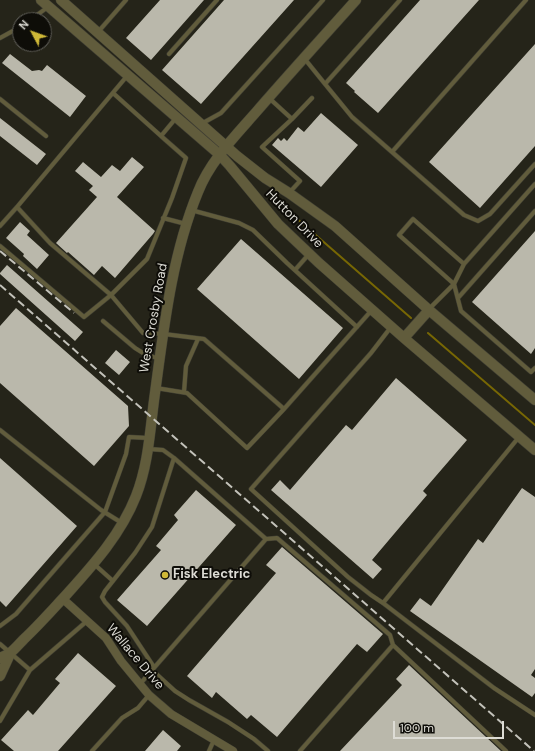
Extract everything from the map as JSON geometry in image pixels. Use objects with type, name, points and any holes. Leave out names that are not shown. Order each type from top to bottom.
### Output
[{"type":"street","name":"Hutton Drive","points":[[61,0],[226,146],[265,178],[289,193],[335,226],[429,310],[535,400]]},
{"type":"street","name":"West Crosby Road","points":[[0,658],[11,652],[37,626],[94,564],[111,542],[136,497],[143,474],[148,449],[171,285],[186,224],[198,190],[226,146],[356,0]]},
{"type":"street","name":"Hutton Drive","points":[[48,2],[128,76],[220,155],[278,224],[309,254],[391,327],[535,450]]},
{"type":"street","points":[[128,76],[136,66]]},
{"type":"street","points":[[404,338],[429,310]]},
{"type":"street","name":"Wallace Drive","points":[[63,599],[106,638],[121,661],[149,695],[171,714],[233,751]]},
{"type":"street","name":"West Crosby Road","points":[[0,676],[11,652]]},
{"type":"lane","points":[[98,32],[126,0]]},
{"type":"lane","points":[[169,54],[217,0]]},
{"type":"lane","points":[[201,124],[221,114],[323,0]]},
{"type":"lane","points":[[325,84],[400,0]]},
{"type":"lane","points":[[392,152],[526,0]]},
{"type":"lane","points":[[38,12],[48,2]]},
{"type":"lane","points":[[0,38],[12,31]]},
{"type":"lane","points":[[304,58],[352,117],[464,215],[478,221],[490,214],[535,164]]},
{"type":"lane","points":[[1,223],[17,207],[128,76]]},
{"type":"lane","points":[[0,246],[84,317],[111,295],[147,259],[186,158],[113,93]]},
{"type":"lane","points":[[269,98],[292,119]]},
{"type":"lane","points":[[289,193],[300,181],[262,147],[312,98]]},
{"type":"lane","points":[[0,99],[46,136]]},
{"type":"lane","points":[[161,136],[176,117]]},
{"type":"lane","points":[[429,310],[454,284],[464,264],[535,184]]},
{"type":"lane","points":[[17,207],[50,243],[111,295],[143,333],[204,339],[284,409]]},
{"type":"lane","points":[[191,210],[239,223],[253,230],[357,327]]},
{"type":"lane","points":[[458,298],[535,211]]},
{"type":"lane","points":[[163,218],[186,224]]},
{"type":"lane","points":[[464,264],[413,219],[399,235],[454,284],[461,311],[531,372],[535,368]]},
{"type":"lane","points":[[295,270],[309,254]]},
{"type":"lane","points":[[156,388],[187,393],[247,448],[284,409],[372,310]]},
{"type":"lane","points":[[103,321],[135,348],[143,353],[160,359]]},
{"type":"lane","points":[[391,327],[371,353],[251,489],[348,577],[494,688],[535,715]]},
{"type":"lane","points":[[184,392],[186,366],[198,339]]},
{"type":"lane","points":[[0,430],[105,512],[122,523]]},
{"type":"lane","points":[[383,603],[520,436]]},
{"type":"lane","points":[[0,626],[16,614],[105,512],[126,454],[129,438],[149,438]]},
{"type":"lane","points":[[148,449],[163,450],[174,458],[266,539]]},
{"type":"lane","points":[[174,458],[152,527],[135,553],[105,591],[102,597],[127,626],[153,669],[175,691],[188,700],[228,722],[254,739],[268,751]]},
{"type":"lane","points":[[140,684],[266,539],[277,538],[390,635],[393,645],[506,751]]},
{"type":"lane","points":[[94,564],[113,582]]},
{"type":"lane","points":[[0,721],[30,670],[87,620]]},
{"type":"lane","points":[[0,644],[30,670]]},
{"type":"lane","points":[[300,751],[393,645]]},
{"type":"lane","points":[[92,751],[122,718],[138,708],[149,695]]},
{"type":"lane","points":[[209,751],[214,740]]},
{"type":"building","points":[[160,0],[204,0],[151,60],[126,38]]},
{"type":"building","points":[[224,0],[294,0],[201,104],[162,70]]},
{"type":"building","points":[[420,0],[479,0],[378,113],[346,83]]},
{"type":"building","points":[[535,44],[535,146],[480,208],[429,162]]},
{"type":"building","points":[[10,54],[32,71],[42,71],[47,65],[86,96],[70,117],[2,63]]},
{"type":"building","points":[[321,113],[358,145],[321,187],[272,145],[278,138],[281,141],[284,138],[287,141],[298,127],[304,132]]},
{"type":"building","points":[[0,118],[46,154],[37,165],[0,136]]},
{"type":"building","points":[[132,157],[144,167],[117,197],[155,231],[115,278],[102,266],[94,275],[56,243],[97,197],[89,190],[93,186],[75,171],[83,162],[101,177],[112,165],[120,171]]},
{"type":"building","points":[[20,222],[30,231],[27,235],[49,255],[37,269],[23,256],[24,254],[6,238]]},
{"type":"building","points":[[535,231],[535,348],[531,354],[472,302]]},
{"type":"building","points":[[241,239],[343,328],[299,379],[197,289]]},
{"type":"building","points":[[7,265],[83,332],[75,341],[0,274]]},
{"type":"building","points":[[16,308],[128,406],[129,426],[94,466],[0,383],[0,326]]},
{"type":"building","points":[[116,350],[130,362],[119,375],[105,363]]},
{"type":"building","points":[[396,378],[467,440],[423,491],[427,495],[372,560],[382,569],[373,579],[271,490],[280,480],[290,490],[346,425],[352,430]]},
{"type":"building","points":[[0,458],[77,526],[6,607],[0,601]]},
{"type":"building","points":[[522,488],[535,497],[535,669],[531,675],[535,678],[535,693],[532,697],[410,611],[420,598],[431,606],[478,539],[483,543]]},
{"type":"building","name":"Fisk Electric","points":[[196,490],[236,525],[147,626],[117,600],[161,550],[156,546],[178,520],[174,515]]},
{"type":"building","points":[[282,547],[383,634],[367,652],[357,644],[277,737],[251,715],[247,719],[216,692],[212,698],[187,676],[276,573],[266,565]]},
{"type":"building","points":[[78,653],[116,686],[58,751],[14,751],[1,740],[28,710],[33,715],[60,683],[55,679]]},
{"type":"building","points":[[409,665],[501,751],[340,751],[402,685],[396,679]]},
{"type":"building","points":[[163,730],[181,746],[177,751],[145,751]]},
{"type":"waterway","points":[[295,217],[411,318]]},
{"type":"waterway","points":[[428,333],[535,425]]},
{"type":"railway","points":[[0,251],[74,313]]},
{"type":"railway","points":[[0,285],[534,751]]},
{"type":"place","name":"Fisk Electric","points":[[165,575]]}]
